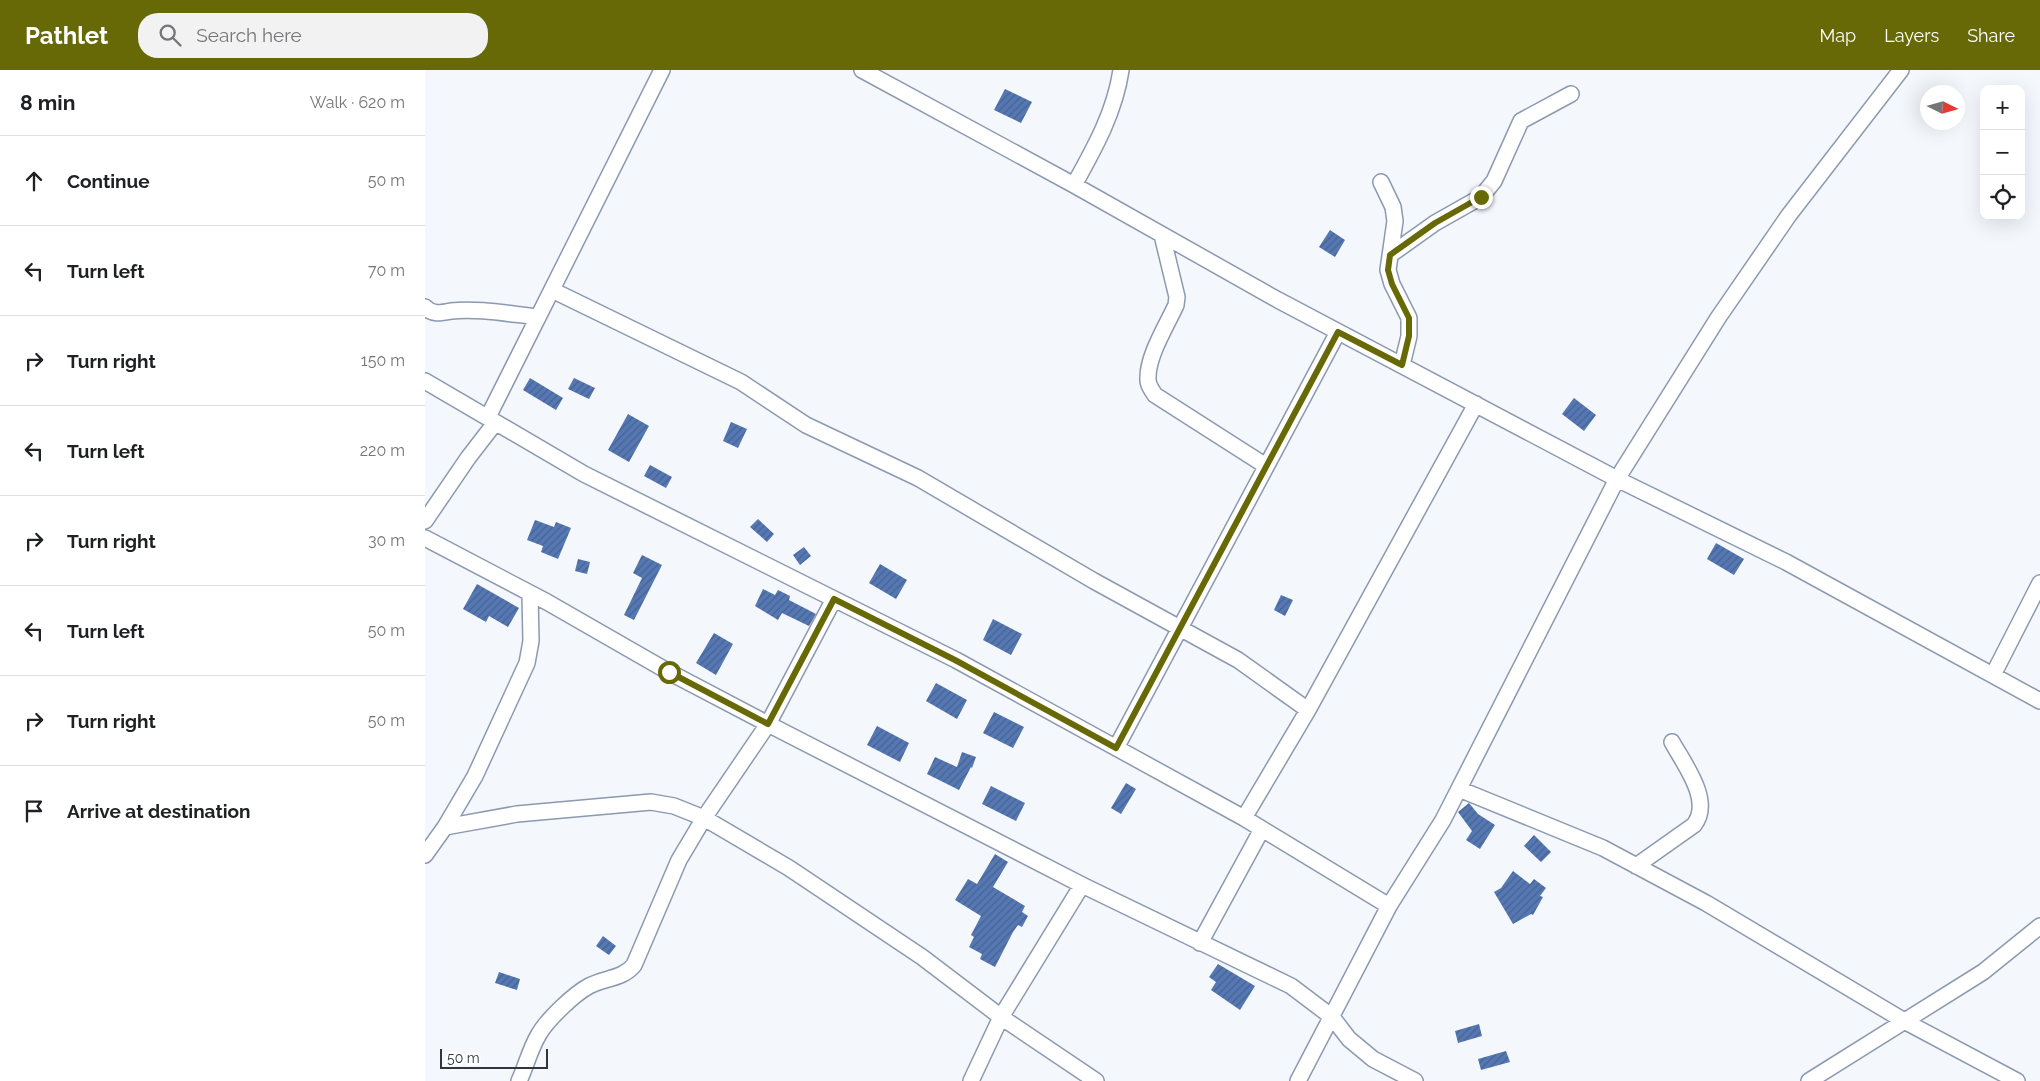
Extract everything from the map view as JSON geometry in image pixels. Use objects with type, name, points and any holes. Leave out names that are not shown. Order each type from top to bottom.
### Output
[{"type":"street","points":[[425,521],[492,420],[551,290],[662,70]]},
{"type":"street","points":[[863,70],[1338,332],[1617,478],[1787,562],[2040,701]]},
{"type":"street","points":[[1074,185],[1100,138],[1119,84],[1121,70]]},
{"type":"street","points":[[1298,1081],[1389,906],[1443,820],[1617,478],[1717,318],[1789,214],[1901,70]]},
{"type":"street","points":[[1390,255],[1435,223],[1481,197],[1494,181],[1521,121],[1571,94]]},
{"type":"street","points":[[1381,182],[1393,207],[1395,221],[1388,270],[1392,284],[1409,318],[1409,336],[1402,365]]},
{"type":"street","points":[[1162,235],[1177,297],[1176,306],[1149,364],[1147,378],[1150,387],[1155,394],[1266,466]]},
{"type":"street","points":[[551,290],[741,382],[806,425],[918,478],[1238,660],[1308,710]]},
{"type":"street","points":[[425,307],[437,313],[471,310],[538,317]]},
{"type":"street","points":[[1116,748],[1338,332]]},
{"type":"street","points":[[425,380],[584,474],[955,660],[1244,818],[1389,906]]},
{"type":"street","points":[[1244,818],[1308,710],[1476,404]]},
{"type":"street","points":[[425,538],[768,724],[1082,885],[1291,986],[1332,1017],[1349,1039],[1373,1059],[1415,1081]]},
{"type":"street","points":[[1993,674],[2040,583]]},
{"type":"street","points":[[425,854],[445,827],[475,776],[527,663],[531,641],[530,594]]},
{"type":"street","points":[[519,1081],[540,1033],[571,999],[589,986],[620,976],[634,965],[679,860],[704,818],[768,724],[834,599]]},
{"type":"street","points":[[1636,866],[1694,825],[1699,818],[1701,809],[1700,799],[1672,742]]},
{"type":"street","points":[[1459,789],[1603,848],[1706,903],[1906,1022],[2017,1081]]},
{"type":"street","points":[[445,827],[517,814],[651,802],[674,806],[704,818],[789,868],[922,957],[1001,1016],[1096,1081]]},
{"type":"street","points":[[1200,943],[1262,829]]},
{"type":"street","points":[[971,1081],[1001,1016],[1082,885]]},
{"type":"street","points":[[1809,1081],[1983,972],[2040,926]]},
{"type":"building","points":[[1005,89],[1032,102],[1021,123],[994,110]]},
{"type":"building","points":[[1330,230],[1345,240],[1335,257],[1319,247]]},
{"type":"building","points":[[530,378],[563,398],[556,410],[523,390]]},
{"type":"building","points":[[574,378],[595,388],[589,399],[568,389]]},
{"type":"building","points":[[1574,398],[1596,415],[1584,431],[1562,414]]},
{"type":"building","points":[[628,414],[649,426],[629,462],[608,450]]},
{"type":"building","points":[[731,422],[747,429],[738,448],[723,441]]},
{"type":"building","points":[[650,465],[672,477],[666,488],[644,476]]},
{"type":"building","points":[[758,519],[774,534],[767,542],[750,527]]},
{"type":"building","points":[[535,520],[554,527],[556,522],[571,528],[558,559],[541,552],[543,546],[527,540]]},
{"type":"building","points":[[1716,543],[1744,559],[1734,575],[1707,559]]},
{"type":"building","points":[[804,547],[811,556],[800,565],[793,555]]},
{"type":"building","points":[[642,555],[662,565],[634,620],[624,615],[642,578],[633,573]]},
{"type":"building","points":[[578,559],[590,562],[587,574],[575,571]]},
{"type":"building","points":[[880,564],[907,580],[896,599],[869,583]]},
{"type":"building","points":[[477,584],[519,608],[508,627],[489,616],[486,622],[463,609]]},
{"type":"building","points":[[763,589],[775,595],[778,590],[790,596],[789,600],[816,614],[809,626],[782,613],[778,620],[755,606]]},
{"type":"building","points":[[1281,595],[1293,600],[1285,616],[1274,610]]},
{"type":"building","points":[[993,619],[1022,634],[1011,655],[983,640]]},
{"type":"building","points":[[714,633],[733,644],[716,675],[696,663]]},
{"type":"building","points":[[936,683],[967,700],[957,719],[926,701]]},
{"type":"building","points":[[994,712],[1024,727],[1013,748],[983,733]]},
{"type":"building","points":[[877,726],[909,743],[900,762],[867,745]]},
{"type":"building","points":[[962,752],[976,757],[959,790],[927,774],[935,757],[957,767]]},
{"type":"building","points":[[1126,783],[1136,789],[1121,814],[1111,808]]},
{"type":"building","points":[[991,786],[1025,803],[1016,821],[982,804]]},
{"type":"building","points":[[1469,803],[1478,814],[1495,825],[1480,849],[1466,840],[1472,831],[1458,812]]},
{"type":"building","points":[[1534,835],[1551,852],[1541,862],[1524,846]]},
{"type":"building","points":[[995,854],[1008,862],[993,887],[1025,906],[1022,912],[1028,916],[1022,927],[1018,925],[1013,932],[995,967],[980,959],[982,954],[969,947],[974,937],[971,935],[981,916],[955,900],[968,879],[977,884]]},
{"type":"building","points":[[1513,871],[1530,884],[1534,879],[1546,888],[1540,896],[1543,897],[1533,915],[1531,914],[1513,924],[1494,892],[1501,888]]},
{"type":"building","points":[[603,936],[616,946],[609,955],[596,946]]},
{"type":"building","points":[[1218,964],[1255,986],[1240,1010],[1211,990],[1216,982],[1209,977]]},
{"type":"building","points":[[499,972],[520,979],[517,990],[495,983]]},
{"type":"building","points":[[1479,1024],[1482,1036],[1458,1043],[1455,1031]]},
{"type":"building","points":[[1506,1051],[1510,1062],[1481,1070],[1478,1059]]},
{"type":"route","points":[[669,672],[768,724],[834,599],[955,660],[1116,748],[1338,332],[1402,365],[1409,336],[1409,318],[1392,284],[1388,270],[1390,255],[1435,223],[1481,197]]}]
